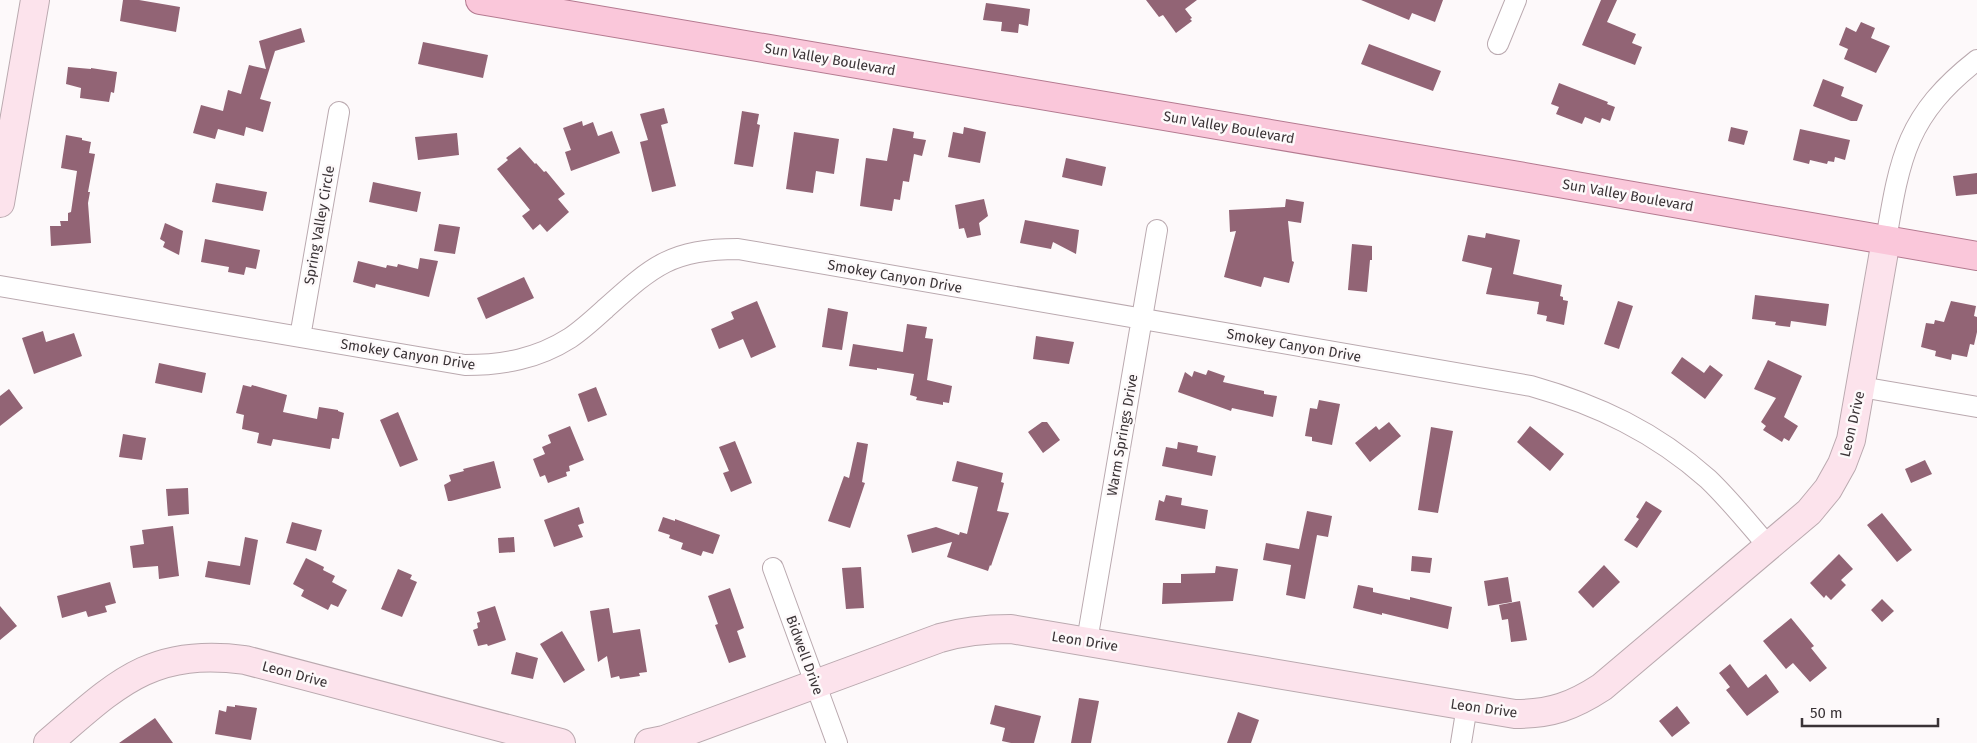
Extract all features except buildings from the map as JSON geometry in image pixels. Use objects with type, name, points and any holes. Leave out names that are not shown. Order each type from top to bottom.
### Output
[{"type":"main road","name":"Sun Valley Boulevard","points":[[480,0],[1521,176],[1977,256]]},
{"type":"street","points":[[0,203],[35,0]]},
{"type":"street","points":[[1498,44],[1516,0]]},
{"type":"street","name":"Leon Drive","points":[[649,743],[664,740],[960,632],[985,629],[1011,628],[1515,714],[1537,714],[1560,709],[1582,700],[1602,687],[1769,547],[1809,512],[1828,489],[1842,464],[1851,440],[1896,181],[1903,154],[1916,127],[1933,100],[1953,79],[1977,60]]},
{"type":"street","name":"Spring Valley Circle","points":[[300,337],[339,112]]},
{"type":"street","name":"Warm Springs Drive","points":[[1087,641],[1157,230]]},
{"type":"street","name":"Smokey Canyon Drive","points":[[0,286],[464,365],[491,365],[518,361],[546,351],[571,337],[644,274],[666,261],[689,253],[714,249],[738,249],[1531,386],[1571,398],[1622,420],[1676,452],[1738,510],[1769,547]]},
{"type":"street","points":[[1861,387],[1977,407]]},
{"type":"street","name":"Bidwell Drive","points":[[773,568],[837,743]]},
{"type":"street","name":"Leon Drive","points":[[48,743],[114,687],[137,674],[162,664],[190,658],[219,657],[245,660],[515,737],[561,743]]},
{"type":"street","points":[[1460,743],[1467,706]]}]
